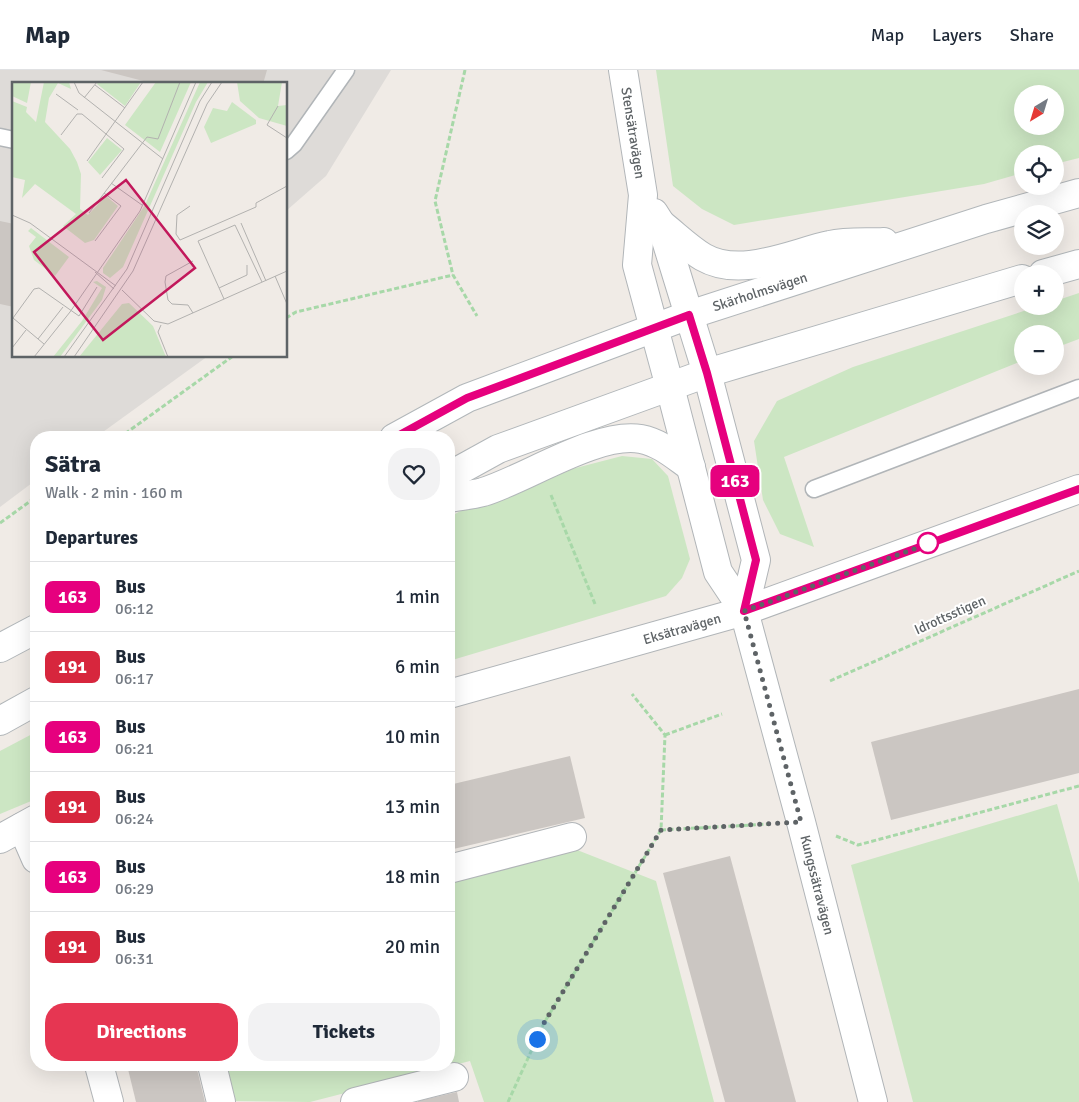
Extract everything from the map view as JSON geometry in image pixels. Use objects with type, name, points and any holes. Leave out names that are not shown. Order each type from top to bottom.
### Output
[{"type":"street","name":"Stensätravägen","points":[[623,70],[643,195],[637,265],[670,386]]},
{"type":"street","name":"Skärholmsvägen","points":[[407,431],[467,398],[689,315],[986,219],[1079,194]]},
{"type":"street","name":"Stensätravägen","points":[[643,195],[660,224],[707,373]]},
{"type":"street","points":[[660,224],[704,257],[717,262],[736,265],[761,264],[832,244],[918,241]]},
{"type":"street","points":[[1064,268],[1079,264]]},
{"type":"street","points":[[455,473],[498,449],[707,373],[1014,281]]},
{"type":"street","name":"Kungssätravägen","points":[[707,373],[756,560],[744,611]]},
{"type":"street","name":"Kungssätravägen","points":[[670,386],[718,572],[744,611],[801,822],[873,1102]]},
{"type":"street","points":[[455,497],[482,492],[593,445],[616,440],[640,439],[659,444],[691,467]]},
{"type":"street","name":"Eksätravägen","points":[[455,692],[744,611],[1079,489]]},
{"type":"street","points":[[0,648],[30,632]]},
{"type":"street","points":[[0,721],[30,704]]},
{"type":"street","points":[[20,828],[30,847]]},
{"type":"street","points":[[455,867],[572,837]]},
{"type":"street","points":[[101,1071],[109,1102]]},
{"type":"street","points":[[213,1071],[221,1102]]},
{"type":"street","points":[[355,1102],[454,1077]]},
{"type":"lane","points":[[288,149],[294,144],[346,70]]},
{"type":"lane","points":[[814,489],[1079,388]]},
{"type":"path","points":[[465,70],[434,201],[453,275],[477,316]]},
{"type":"path","points":[[288,317],[296,312],[453,275]]},
{"type":"path","points":[[129,431],[230,358]]},
{"type":"path","points":[[550,492],[595,604]]},
{"type":"path","points":[[0,523],[30,501]]},
{"type":"path","name":"Idrottsstigen","points":[[830,681],[1079,571]]},
{"type":"path","points":[[508,1102],[544,1023],[661,830],[665,735],[632,694]]},
{"type":"path","points":[[665,735],[722,714]]},
{"type":"path","points":[[661,830],[801,822],[858,845],[1079,786]]},
{"type":"shaded area","points":[[0,70],[391,70],[326,176],[288,209],[288,82],[12,82],[12,358],[205,358],[104,431],[30,431],[30,484],[0,507]]},
{"type":"green space","points":[[656,70],[1079,70],[1079,158],[1064,162],[1064,145],[1014,145],[1014,175],[984,184],[734,225],[702,209],[673,186]]},
{"type":"green space","points":[[1079,293],[1079,339],[1064,345],[1064,325],[1014,325],[1014,364],[784,457],[814,547],[780,534],[763,500],[754,441],[777,401],[853,367],[1014,314],[1064,315],[1064,298]]},
{"type":"green space","points":[[622,456],[652,459],[668,476],[690,559],[682,578],[666,596],[455,659],[455,514],[514,484]]},
{"type":"green space","points":[[30,735],[30,802],[0,814],[0,751]]},
{"type":"green space","points":[[1057,804],[1079,883],[1079,1102],[913,1102],[851,865]]},
{"type":"green space","points":[[572,848],[656,881],[714,1102],[484,1102],[470,1061],[455,1065],[455,881]]},
{"type":"green space","points":[[228,1071],[431,1071],[310,1102],[235,1101]]},
{"type":"building","points":[[101,70],[267,70],[264,82],[147,82]]},
{"type":"building","points":[[0,221],[12,224],[12,307],[0,304]]},
{"type":"building","points":[[1079,689],[1079,773],[891,820],[871,742]]},
{"type":"building","points":[[570,756],[585,818],[455,849],[455,784]]},
{"type":"building","points":[[730,856],[796,1102],[725,1102],[663,873]]},
{"type":"building","points":[[128,1071],[197,1071],[205,1102],[136,1102]]},
{"type":"building","points":[[457,1092],[459,1102],[418,1102],[418,1101]]},
{"type":"bus line","name":"163","points":[[407,431],[467,398],[689,315],[707,373],[756,560],[744,611],[1079,489]]},
{"type":"route","points":[[537,1039],[544,1023],[661,830],[801,822],[744,611],[933,542],[928,543]]}]
